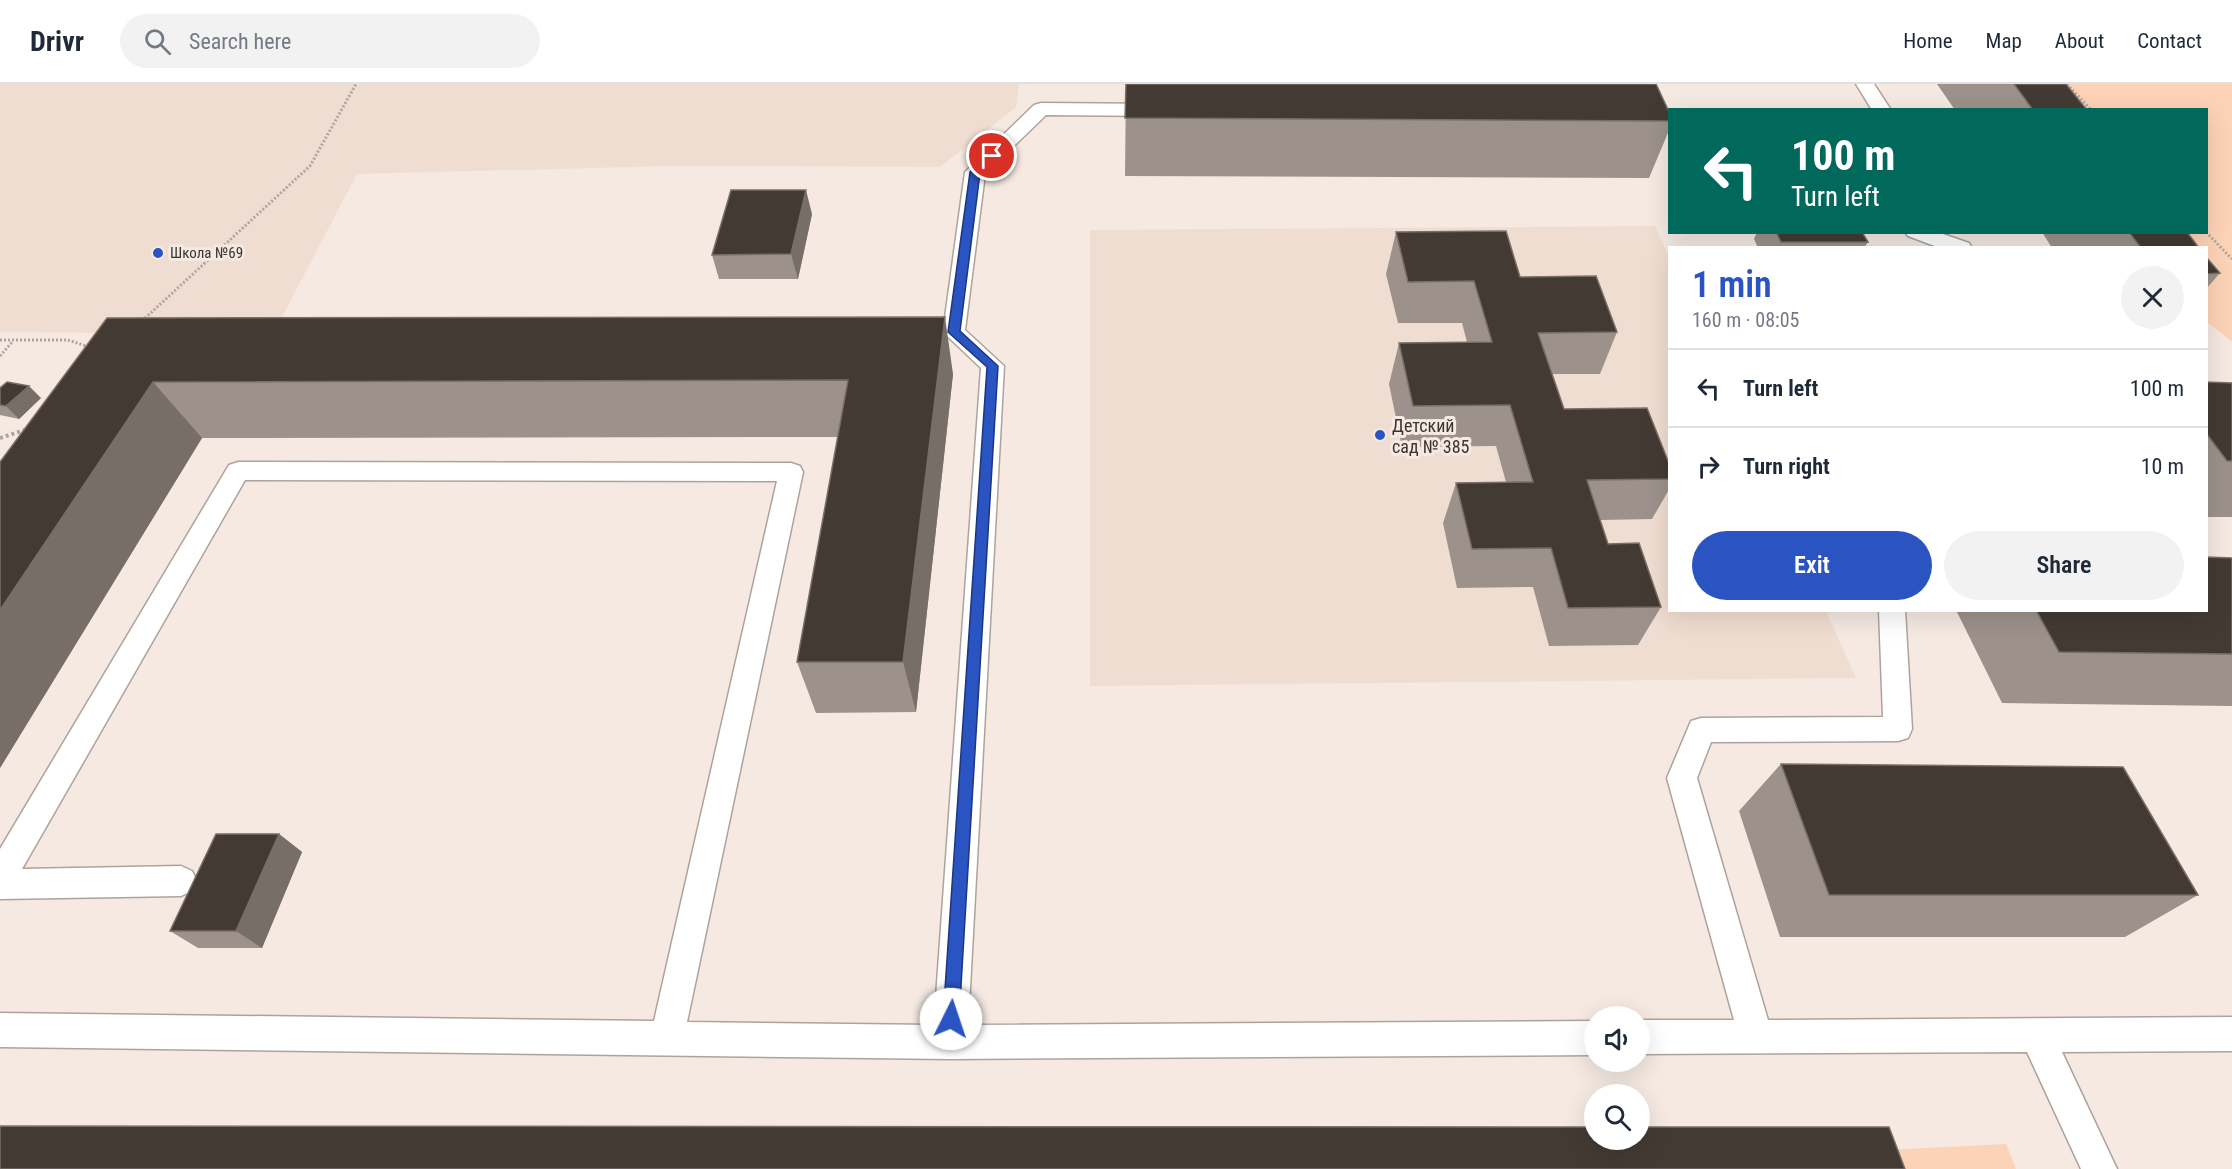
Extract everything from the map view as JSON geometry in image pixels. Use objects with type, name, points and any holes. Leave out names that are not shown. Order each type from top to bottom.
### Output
[{"type":"lane","points":[[1865,84],[1881,108]]},
{"type":"lane","points":[[950,1042],[993,366],[954,332],[975,172],[1041,109],[1186,110]]},
{"type":"lane","points":[[1921,234],[1956,246]]},
{"type":"lane","points":[[0,878],[238,471],[791,472],[668,1038]]},
{"type":"lane","points":[[1756,1036],[1682,778],[1701,730],[1898,729],[1892,612]]},
{"type":"lane","points":[[0,884],[182,881]]},
{"type":"lane","points":[[0,1030],[950,1042],[1584,1038]]},
{"type":"lane","points":[[1650,1037],[2232,1034]]},
{"type":"lane","points":[[2037,1035],[2099,1169]]},
{"type":"path","points":[[138,325],[310,166],[356,84]]},
{"type":"path","points":[[2067,84],[2089,108]]},
{"type":"path","points":[[2208,234],[2232,259]]},
{"type":"path","points":[[0,340],[68,340],[97,350]]},
{"type":"path","points":[[0,356],[13,340]]},
{"type":"path","points":[[0,438],[37,426]]},
{"type":"shaded area","name":"Школа №69","points":[[0,84],[1019,84],[1016,107],[940,167],[671,166],[357,174],[273,334],[0,332]]},
{"type":"shaded area","points":[[2010,84],[2232,84],[2232,342],[2208,323],[2208,246],[2138,246],[2129,234],[2208,234],[2208,108],[2029,108]]},
{"type":"shaded area","name":"Детский сад № 385","points":[[1655,226],[1668,255],[1668,612],[1826,612],[1856,678],[1090,686],[1090,230]]},
{"type":"shaded area","points":[[2006,1144],[2016,1169],[1870,1169],[1864,1151]]},
{"type":"building","points":[[1126,84],[1656,84],[1668,110],[1668,121],[1125,118]]},
{"type":"building","points":[[2014,84],[2066,84],[2085,108],[2032,108]]},
{"type":"building","points":[[731,190],[806,190],[791,254],[712,255]]},
{"type":"building","points":[[1506,231],[1520,277],[1596,276],[1617,332],[1538,333],[1564,409],[1647,408],[1668,461],[1668,479],[1587,480],[1608,544],[1639,543],[1661,607],[1568,608],[1551,548],[1472,549],[1456,483],[1533,482],[1510,405],[1413,406],[1399,343],[1492,342],[1474,281],[1408,282],[1396,232]]},
{"type":"building","points":[[1777,234],[1863,234],[1868,242],[1781,242]]},
{"type":"building","points":[[2130,234],[2188,234],[2198,246],[2140,246]]},
{"type":"building","points":[[2208,259],[2220,273],[2208,274]]},
{"type":"building","points":[[945,317],[903,662],[797,662],[848,380],[153,382],[0,610],[0,462],[107,318]]},
{"type":"building","points":[[7,382],[29,386],[6,406],[0,405],[0,388]]},
{"type":"building","points":[[2208,382],[2232,383],[2232,461],[2227,461],[2208,436]]},
{"type":"building","points":[[2208,557],[2232,558],[2232,654],[2059,652],[2037,612],[2208,612]]},
{"type":"building","points":[[1781,764],[2123,767],[2198,895],[1829,895]]},
{"type":"building","points":[[216,834],[279,834],[236,931],[170,931]]},
{"type":"building","points":[[0,1126],[1584,1127],[1584,1150],[1650,1150],[1650,1127],[1889,1127],[1905,1169],[0,1169]]},
{"type":"place","name":"Школа №69","points":[[158,253]]},
{"type":"place","name":"Детский сад № 385","points":[[1380,435]]},
{"type":"route","points":[[951,1019],[993,366],[954,332],[975,172],[992,156]]}]
